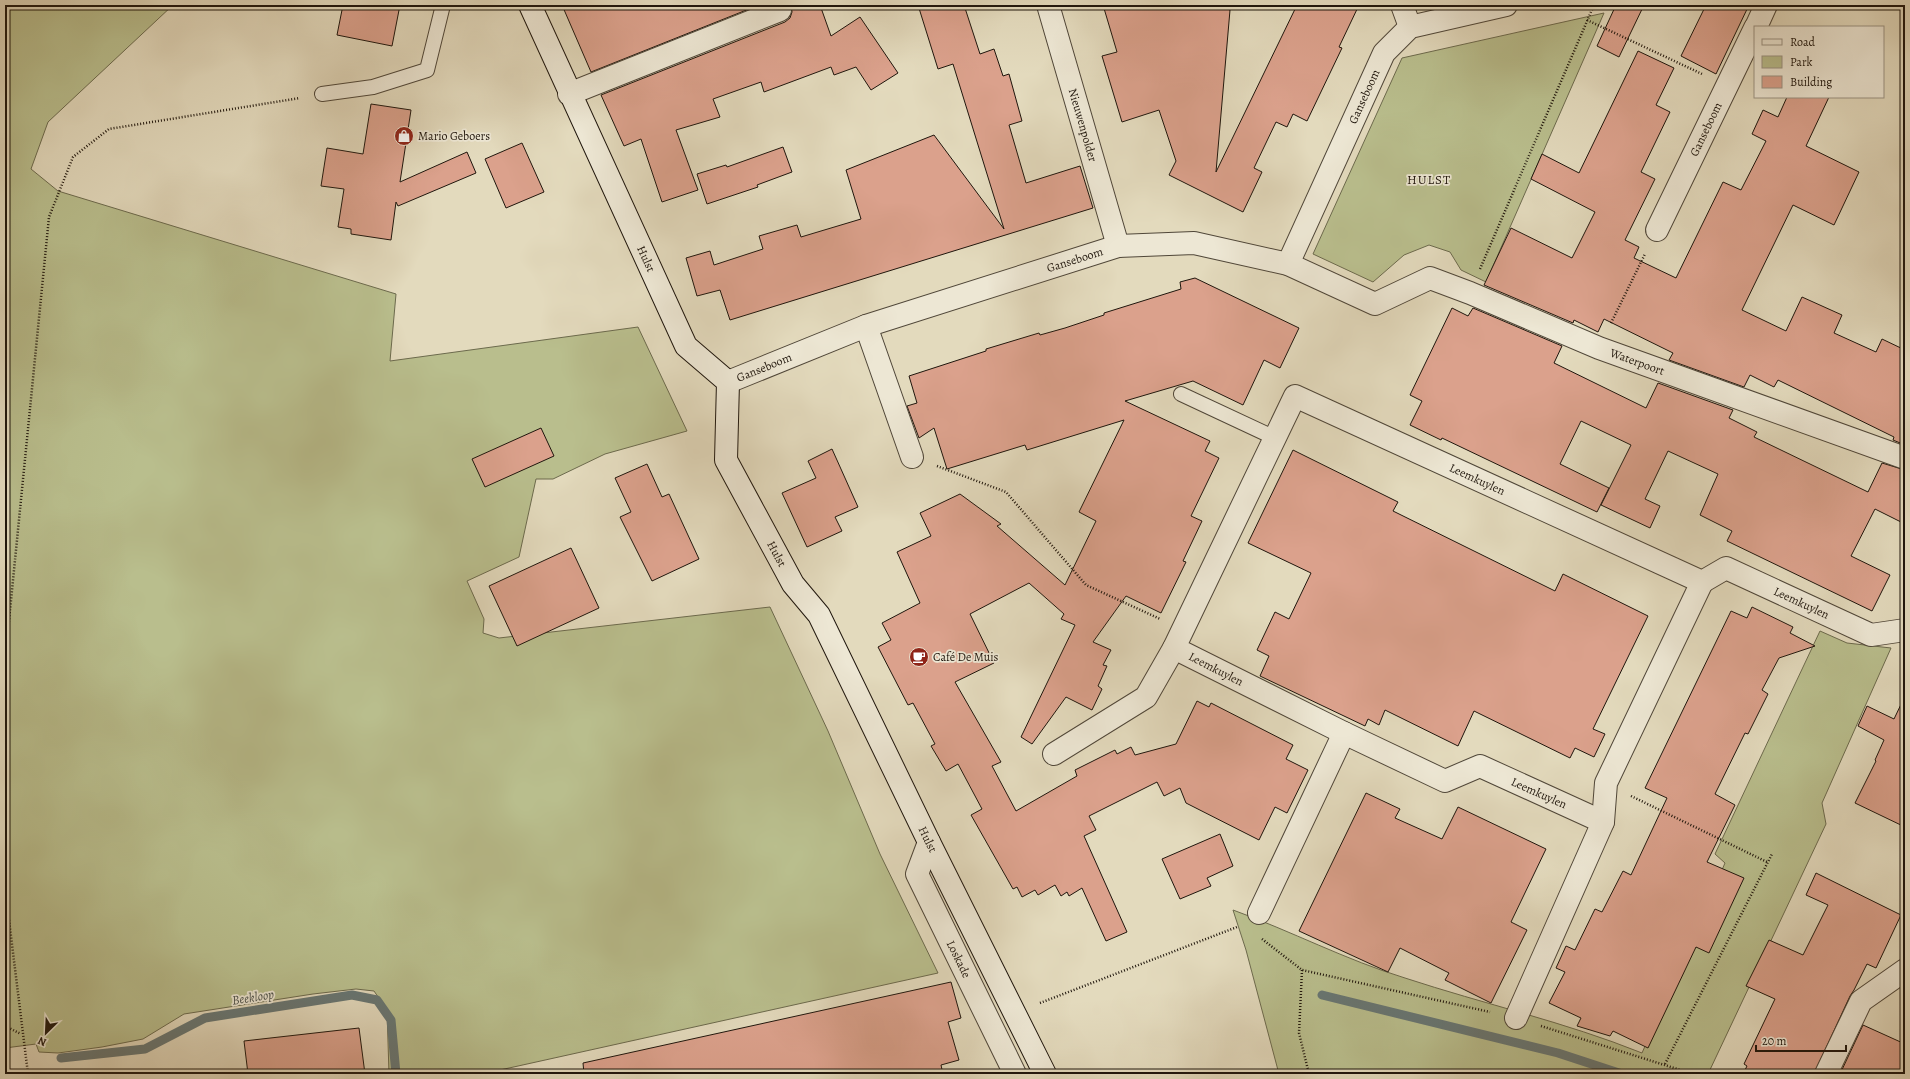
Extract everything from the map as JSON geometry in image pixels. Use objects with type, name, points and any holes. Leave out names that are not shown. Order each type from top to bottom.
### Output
[{"type":"street","name":"Hulst","points":[[530,5],[569,94],[686,346],[728,382],[726,460],[793,584],[819,615],[928,842],[1045,1074]]},
{"type":"street","name":"Nieuwenpolder","points":[[1048,5],[1118,246]]},
{"type":"street","points":[[1402,5],[1410,27],[1506,5]]},
{"type":"street","name":"Ganseboom","points":[[1756,26],[1766,5]]},
{"type":"street","points":[[569,94],[780,10]]},
{"type":"street","name":"Ganseboom","points":[[1288,264],[1384,53],[1410,27]]},
{"type":"street","name":"Ganseboom","points":[[1657,230],[1754,30]]},
{"type":"street","name":"Ganseboom","points":[[728,382],[866,326],[1118,246],[1194,243],[1288,264],[1375,304]]},
{"type":"street","name":"Waterpoort","points":[[1375,304],[1430,278],[1470,293],[1599,348],[1905,458]]},
{"type":"street","points":[[866,326],[912,457]]},
{"type":"street","name":"Leemkuylen","points":[[1054,754],[1146,698],[1179,639],[1295,396],[1702,582],[1726,568],[1871,635],[1905,630]]},
{"type":"street","points":[[1516,1018],[1603,822],[1606,783],[1702,582]]},
{"type":"street","name":"Leemkuylen","points":[[1179,639],[1344,733],[1445,781],[1480,766],[1603,822]]},
{"type":"street","points":[[1250,919],[1344,733]]},
{"type":"street","name":"Loskade","points":[[928,842],[917,874],[1015,1074]]},
{"type":"street","points":[[1826,1074],[1861,1001],[1905,970]]},
{"type":"lane","points":[[322,94],[373,87],[427,70],[443,5]]},
{"type":"lane","points":[[1181,394],[1275,438]]},
{"type":"path","points":[[1470,293],[1594,5]]},
{"type":"path","points":[[1587,20],[1727,86]]},
{"type":"path","points":[[5,661],[49,217],[73,157],[109,129],[322,94]]},
{"type":"path","points":[[1599,348],[1657,230]]},
{"type":"path","points":[[912,457],[1006,492],[1086,584],[1179,639]]},
{"type":"path","points":[[1606,783],[1768,862]]},
{"type":"path","points":[[1665,1064],[1772,854]]},
{"type":"path","points":[[5,869],[7,904],[28,1074]]},
{"type":"path","points":[[1014,1014],[1250,919]]},
{"type":"path","points":[[1260,938],[1302,970],[1516,1018],[1693,1074]]},
{"type":"path","points":[[1302,970],[1300,1033],[1309,1074]]},
{"type":"path","points":[[5,1026],[22,1035]]},
{"type":"green space","points":[[5,5],[173,5],[48,122],[31,169],[58,191],[396,294],[390,361],[638,327],[687,431],[605,454],[553,479],[536,479],[519,557],[467,581],[484,619],[483,633],[499,638],[770,607],[828,731],[880,854],[938,973],[482,1074],[389,1074],[387,1010],[374,991],[356,989],[313,994],[184,1014],[143,1039],[102,1047],[58,1053],[39,1052],[36,1044],[5,1048]]},
{"type":"green space","points":[[1604,13],[1486,282],[1461,270],[1450,252],[1429,245],[1404,255],[1373,282],[1313,254],[1402,58]]},
{"type":"green space","points":[[1820,631],[1847,643],[1891,648],[1822,803],[1826,824],[1708,1074],[1279,1074],[1246,950],[1233,910],[1383,971],[1584,1032],[1642,1053],[1725,863],[1715,854]]},
{"type":"building","points":[[343,5],[400,5],[392,46],[337,35]]},
{"type":"building","points":[[562,5],[759,5],[591,72]]},
{"type":"building","points":[[791,5],[820,5],[831,36],[860,17],[898,73],[871,90],[856,67],[834,75],[831,67],[764,92],[761,82],[713,99],[720,117],[676,130],[698,190],[662,202],[641,139],[624,146],[601,95],[785,22],[790,18],[792,12]]},
{"type":"building","points":[[918,5],[964,5],[980,54],[994,49],[1003,76],[1009,74],[1022,121],[1009,125],[1026,183],[1080,166],[1093,208],[730,320],[720,290],[697,296],[686,258],[710,251],[714,265],[763,249],[759,236],[797,225],[801,237],[861,219],[846,170],[934,135],[1004,229],[953,64],[938,69]]},
{"type":"building","points":[[1103,5],[1221,5],[1230,10],[1216,172],[1297,5],[1359,5],[1339,47],[1342,48],[1307,121],[1293,114],[1287,127],[1276,122],[1254,168],[1262,172],[1243,212],[1169,175],[1176,161],[1159,110],[1122,122],[1102,56],[1117,52]]},
{"type":"building","points":[[1616,5],[1644,5],[1619,57],[1597,46]]},
{"type":"building","points":[[1706,5],[1749,5],[1716,74],[1681,56]]},
{"type":"building","points":[[1638,51],[1674,68],[1656,105],[1670,112],[1641,172],[1655,179],[1625,240],[1639,247],[1634,258],[1676,278],[1723,182],[1741,190],[1766,141],[1752,134],[1763,110],[1778,117],[1787,98],[1829,98],[1806,146],[1859,172],[1834,225],[1793,205],[1742,310],[1786,331],[1802,297],[1842,315],[1834,333],[1876,352],[1882,339],[1905,350],[1905,445],[1893,440],[1894,437],[1778,380],[1774,387],[1750,375],[1744,387],[1669,360],[1673,353],[1604,319],[1598,332],[1574,320],[1573,323],[1484,285],[1511,228],[1572,258],[1595,212],[1531,179],[1542,154],[1579,173]]},
{"type":"building","points":[[371,104],[411,110],[400,182],[467,152],[476,173],[398,206],[396,202],[391,240],[351,234],[351,229],[338,227],[344,189],[321,186],[327,148],[363,154]]},
{"type":"building","points":[[522,143],[544,192],[506,208],[485,159]]},
{"type":"building","points":[[783,147],[792,172],[757,185],[758,187],[707,204],[697,174],[726,165],[727,167]]},
{"type":"building","points":[[1195,278],[1299,328],[1280,368],[1264,360],[1243,405],[1193,381],[1125,401],[1210,441],[1205,451],[1219,458],[1191,516],[1202,521],[1183,561],[1186,562],[1161,613],[1126,596],[1093,642],[1111,650],[1103,665],[1107,666],[1098,686],[1102,689],[1092,710],[1066,697],[1032,744],[1021,737],[1075,625],[1061,619],[1064,614],[1029,583],[970,614],[994,663],[955,682],[1001,762],[992,766],[1016,811],[1077,776],[1075,770],[1115,750],[1117,754],[1131,747],[1135,755],[1176,744],[1197,701],[1209,707],[1211,703],[1293,745],[1286,759],[1308,770],[1287,813],[1275,807],[1259,840],[1186,803],[1180,788],[1164,796],[1157,782],[1089,816],[1096,830],[1084,836],[1127,932],[1106,941],[1082,888],[1069,896],[1067,892],[1061,896],[1055,885],[1038,895],[1035,890],[1022,897],[1017,887],[1013,889],[971,815],[982,809],[958,764],[946,771],[931,746],[935,744],[913,703],[908,705],[878,647],[891,640],[882,623],[920,603],[897,552],[931,536],[920,513],[960,494],[1001,524],[997,526],[1065,585],[1096,521],[1079,512],[1124,420],[1027,450],[1025,445],[947,469],[934,428],[919,438],[907,406],[917,403],[909,376],[986,351],[986,349],[1039,333],[1040,335],[1065,328],[1104,315],[1104,313],[1181,289],[1180,282]]},
{"type":"building","points":[[1452,308],[1468,316],[1473,308],[1562,346],[1554,363],[1646,408],[1658,383],[1733,410],[1729,418],[1757,432],[1754,437],[1868,492],[1882,463],[1905,470],[1905,524],[1875,509],[1851,556],[1890,575],[1872,611],[1727,541],[1732,531],[1700,515],[1718,474],[1668,451],[1645,499],[1660,506],[1650,528],[1601,505],[1631,445],[1581,421],[1560,464],[1609,488],[1597,512],[1442,438],[1441,440],[1410,425],[1422,401],[1410,395]]},
{"type":"building","points":[[541,428],[554,456],[485,487],[472,459]]},
{"type":"building","points":[[832,449],[858,507],[835,517],[842,531],[807,547],[782,493],[816,478],[808,461]]},
{"type":"building","points":[[1293,450],[1398,502],[1393,511],[1555,591],[1563,574],[1648,616],[1593,729],[1605,734],[1594,757],[1575,748],[1570,758],[1474,711],[1458,746],[1385,710],[1379,725],[1368,719],[1365,726],[1260,676],[1269,656],[1257,650],[1275,612],[1289,619],[1311,573],[1248,543]]},
{"type":"building","points":[[647,464],[662,497],[669,494],[699,559],[652,581],[620,517],[631,512],[615,478]]},
{"type":"building","points":[[571,548],[599,608],[517,646],[489,586]]},
{"type":"building","points":[[1752,607],[1793,627],[1790,633],[1815,646],[1779,658],[1762,690],[1768,694],[1748,734],[1745,733],[1715,794],[1735,805],[1707,862],[1744,878],[1709,953],[1696,947],[1648,1048],[1613,1031],[1610,1036],[1577,1026],[1581,1018],[1549,1003],[1565,972],[1556,968],[1566,946],[1575,950],[1595,909],[1602,912],[1623,871],[1631,875],[1667,798],[1645,788],[1731,611],[1747,618]]},
{"type":"building","points":[[1905,696],[1905,827],[1855,803],[1876,761],[1875,760],[1884,740],[1858,726],[1867,706],[1894,719]]},
{"type":"building","points":[[1366,793],[1400,809],[1395,818],[1442,839],[1458,807],[1546,849],[1511,922],[1527,930],[1491,1003],[1445,980],[1449,973],[1400,948],[1388,972],[1299,931]]},
{"type":"building","points":[[1220,834],[1233,866],[1207,878],[1211,886],[1180,899],[1162,859]]},
{"type":"building","points":[[1816,873],[1901,915],[1876,968],[1867,964],[1850,996],[1814,1074],[1743,1074],[1747,1066],[1744,1064],[1775,999],[1746,986],[1769,940],[1803,955],[1828,905],[1806,895]]},
{"type":"building","points":[[951,982],[961,1018],[948,1022],[959,1060],[941,1065],[943,1074],[584,1074],[583,1063]]},
{"type":"building","points":[[1863,1025],[1905,1044],[1905,1074],[1840,1074]]},
{"type":"building","points":[[359,1028],[365,1074],[248,1074],[244,1041]]},
{"type":"waterway","name":"Beekloop","points":[[61,1058],[145,1049],[205,1018],[352,995],[377,1000],[391,1020],[396,1074]]},
{"type":"waterway","points":[[1322,995],[1558,1053],[1622,1074]]},
{"type":"place","name":"Mario Geboers","points":[[404,136]]},
{"type":"place","name":"Café De Muis","points":[[919,657]]},
{"type":"district","name":"HULST","points":[[1429,179]]}]
